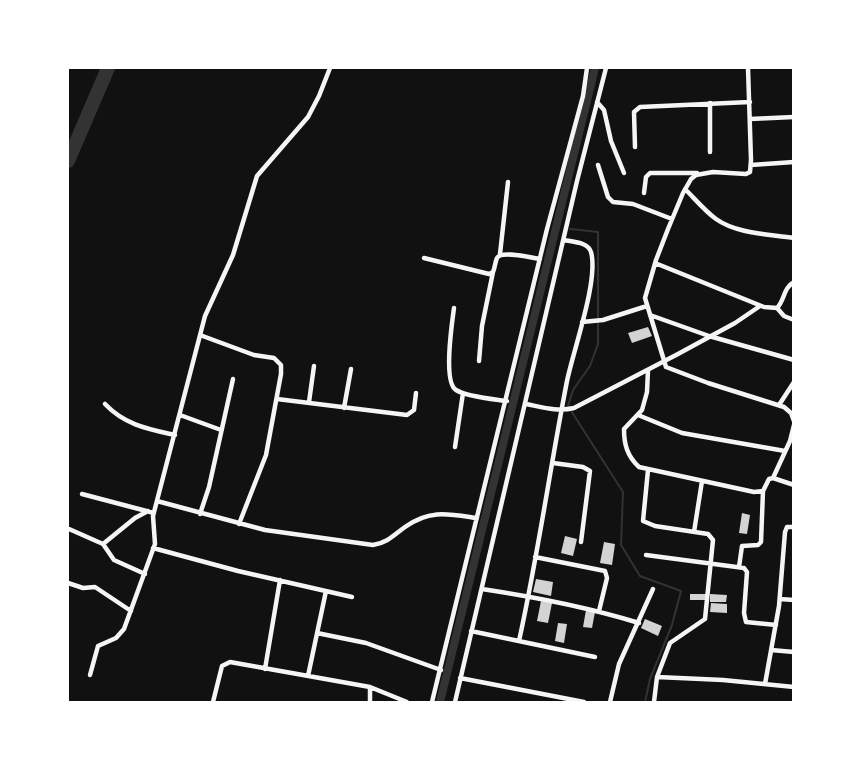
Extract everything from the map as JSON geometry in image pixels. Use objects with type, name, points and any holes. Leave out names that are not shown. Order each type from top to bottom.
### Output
[{"type":"street","points":[[90,675],[98,646],[120,635],[145,574],[155,540],[151,512],[157,501],[205,316],[233,255],[256,176],[308,117],[330,68]]},
{"type":"street","points":[[432,702],[540,259],[583,96],[587,68]]},
{"type":"street","points":[[455,702],[606,68]]},
{"type":"street","points":[[644,193],[646,177],[650,173],[746,174],[750,172],[748,68]]},
{"type":"street","points":[[597,102],[604,110],[610,141],[624,173]]},
{"type":"street","points":[[634,147],[633,119],[636,109],[640,107],[750,102]]},
{"type":"street","points":[[710,103],[710,152]]},
{"type":"street","points":[[750,119],[794,117]]},
{"type":"street","points":[[751,165],[794,162]]},
{"type":"street","points":[[598,165],[608,197],[613,202],[633,204],[672,219]]},
{"type":"street","points":[[700,173],[691,179],[685,189],[647,287],[645,298],[657,332],[663,361],[666,367],[673,370],[748,397],[779,405],[787,409],[793,421],[790,441],[773,478],[769,479],[763,491],[761,542],[742,546],[739,567]]},
{"type":"street","points":[[479,361],[483,317],[493,272],[500,254],[508,182]]},
{"type":"street","points":[[685,189],[716,219],[727,225],[745,231],[794,238]]},
{"type":"street","points":[[519,641],[564,410],[567,379],[582,321],[593,264],[591,250],[588,246],[564,240]]},
{"type":"street","points":[[500,254],[507,253],[540,259]]},
{"type":"street","points":[[424,258],[484,273],[493,272]]},
{"type":"street","points":[[655,263],[760,306],[777,308],[784,316],[794,320]]},
{"type":"street","points":[[777,308],[782,303],[786,288],[794,282]]},
{"type":"street","points":[[582,321],[603,320],[647,306]]},
{"type":"street","points":[[526,404],[564,410],[574,408],[648,370],[760,306]]},
{"type":"street","points":[[454,308],[449,378],[451,385],[454,390],[463,393],[507,401]]},
{"type":"street","points":[[650,315],[709,336],[794,360]]},
{"type":"street","points":[[200,335],[254,355],[268,356],[278,360],[281,365],[266,455],[239,524]]},
{"type":"street","points":[[309,402],[314,366]]},
{"type":"street","points":[[344,408],[351,369]]},
{"type":"street","points":[[648,370],[645,402],[638,415],[628,422],[624,429],[624,442],[633,462],[648,470],[754,492],[763,491]]},
{"type":"street","points":[[200,514],[209,487],[233,379]]},
{"type":"street","points":[[779,405],[794,382]]},
{"type":"street","points":[[277,399],[407,415],[414,410],[416,393]]},
{"type":"street","points":[[455,447],[463,393]]},
{"type":"street","points":[[105,404],[112,412],[131,424],[143,429],[175,435]]},
{"type":"street","points":[[180,415],[221,430]]},
{"type":"street","points":[[638,415],[682,432],[785,451]]},
{"type":"street","points":[[790,441],[794,447]]},
{"type":"street","points":[[553,463],[583,467],[590,471],[580,542]]},
{"type":"street","points":[[648,470],[643,520],[655,526],[712,536],[705,619],[670,642],[657,677],[654,702]]},
{"type":"street","points":[[773,478],[794,485]]},
{"type":"street","points":[[694,532],[702,481]]},
{"type":"street","points":[[82,494],[151,512]]},
{"type":"street","points":[[157,501],[200,514],[273,531],[373,545],[382,544],[415,520],[431,514],[477,518]]},
{"type":"street","points":[[103,544],[135,518],[151,512]]},
{"type":"street","points":[[765,684],[780,599],[785,532],[787,527],[794,527]]},
{"type":"street","points":[[69,529],[103,544],[114,560],[145,574]]},
{"type":"street","points":[[153,548],[238,571],[352,597]]},
{"type":"street","points":[[646,555],[746,569],[744,613],[746,622],[776,625]]},
{"type":"street","points":[[535,557],[604,571],[607,578],[599,611]]},
{"type":"street","points":[[265,669],[280,580]]},
{"type":"street","points":[[68,583],[82,588],[95,587],[131,611]]},
{"type":"street","points":[[482,589],[529,596],[599,611],[639,623]]},
{"type":"street","points":[[610,702],[618,664],[653,589]]},
{"type":"street","points":[[308,676],[326,591]]},
{"type":"street","points":[[780,599],[794,600]]},
{"type":"street","points":[[471,631],[595,657]]},
{"type":"street","points":[[317,633],[366,644],[441,670]]},
{"type":"street","points":[[771,650],[794,652]]},
{"type":"street","points":[[213,702],[222,666],[230,662],[370,687],[407,702]]},
{"type":"street","points":[[657,677],[794,687]]},
{"type":"street","points":[[460,678],[584,702]]},
{"type":"street","points":[[370,687],[370,702]]},
{"type":"street","points":[[538,702],[540,694]]},
{"type":"building","points":[[648,327],[652,336],[632,343],[628,333]]},
{"type":"building","points":[[742,513],[750,515],[747,534],[739,533]]},
{"type":"building","points":[[565,536],[577,539],[573,556],[561,553]]},
{"type":"building","points":[[604,542],[615,544],[612,565],[600,563]]},
{"type":"building","points":[[536,579],[553,582],[551,596],[533,592]]},
{"type":"building","points":[[690,594],[706,594],[706,600],[690,600]]},
{"type":"building","points":[[710,594],[727,595],[726,602],[710,602]]},
{"type":"building","points":[[541,601],[552,603],[548,623],[537,621]]},
{"type":"building","points":[[711,603],[727,604],[727,613],[710,612]]},
{"type":"building","points":[[586,610],[595,612],[592,628],[583,627]]},
{"type":"building","points":[[645,619],[662,626],[658,636],[641,628]]},
{"type":"building","points":[[558,623],[567,624],[564,643],[555,641]]},
{"type":"waterway","points":[[68,161],[108,68]]},
{"type":"waterway","points":[[440,702],[595,68]]},
{"type":"waterway","points":[[570,229],[598,232],[598,344],[590,366],[573,390],[568,406],[623,492],[621,545],[640,576],[681,591],[672,625],[650,679],[645,702]]}]
